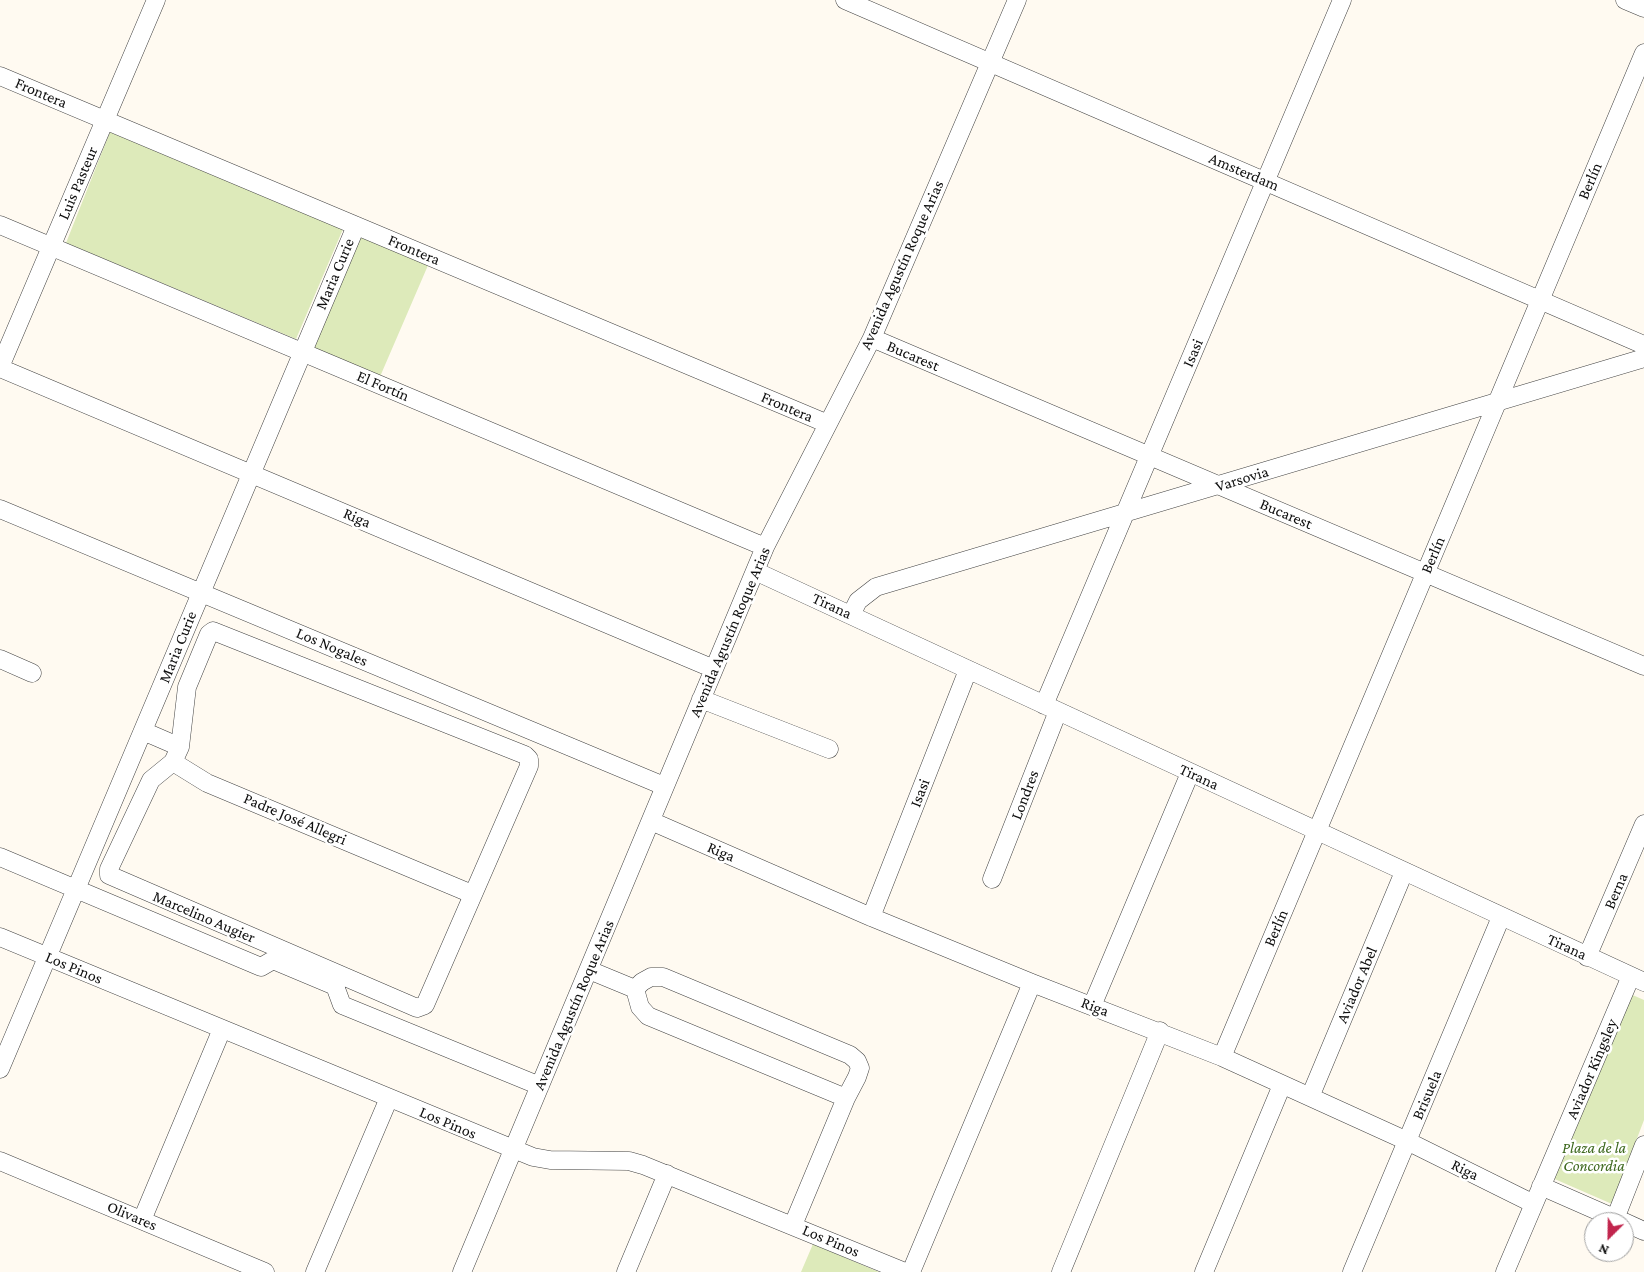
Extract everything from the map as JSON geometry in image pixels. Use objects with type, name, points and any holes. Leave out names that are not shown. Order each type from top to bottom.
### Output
[{"type":"street","name":"Luis Pasteur","points":[[0,367],[156,0]]},
{"type":"street","name":"Amsterdam","points":[[845,0],[1644,345]]},
{"type":"street","name":"Avenida Agustín Roque Arias","points":[[462,1272],[664,786],[766,547],[872,338],[1017,0]]},
{"type":"street","name":"Isasi","points":[[1051,708],[1125,514],[1342,0]]},
{"type":"street","points":[[1625,0],[1644,8]]},
{"type":"street","name":"Berlín","points":[[1222,1056],[1644,53]]},
{"type":"street","name":"Frontera","points":[[0,76],[828,424]]},
{"type":"street","name":"El Fortín","points":[[0,225],[766,547]]},
{"type":"street","name":"Maria Curie","points":[[0,1069],[356,226]]},
{"type":"street","name":"Bucarest","points":[[872,338],[1644,666]]},
{"type":"street","name":"Varsovia","points":[[851,615],[858,600],[876,587],[1644,358]]},
{"type":"street","name":"Riga","points":[[0,367],[714,669]]},
{"type":"street","name":"Los Nogales","points":[[0,509],[664,786]]},
{"type":"street","name":"Tirana","points":[[756,571],[1638,979]]},
{"type":"street","points":[[177,754],[187,687],[209,634],[213,631],[525,755],[529,759],[529,766],[472,894]]},
{"type":"street","points":[[0,659],[32,673]]},
{"type":"street","name":"Isasi","points":[[871,917],[968,670]]},
{"type":"street","points":[[701,699],[829,749]]},
{"type":"street","name":"Londres","points":[[992,879],[1051,708]]},
{"type":"street","name":"Padre José Allegri","points":[[143,731],[177,754],[207,783],[472,894]]},
{"type":"street","name":"Marcelino Augier","points":[[177,754],[151,780],[109,869],[109,875],[422,1008],[425,1005],[472,894]]},
{"type":"street","points":[[1092,1006],[1190,773]]},
{"type":"street","name":"Riga","points":[[651,821],[871,917],[1032,983],[1222,1056],[1407,1141],[1534,1204]]},
{"type":"street","name":"Berna","points":[[1588,957],[1644,824]]},
{"type":"street","points":[[0,857],[261,968],[272,960],[282,963],[335,986],[342,1005],[540,1086]]},
{"type":"street","name":"Aviador Abel","points":[[1310,1097],[1404,872]]},
{"type":"street","name":"Brisuela","points":[[1352,1272],[1501,917]]},
{"type":"street","name":"Los Pinos","points":[[0,937],[513,1150],[533,1157],[550,1160],[629,1162],[667,1174],[905,1272]]},
{"type":"street","points":[[589,970],[635,989]]},
{"type":"street","points":[[635,989],[651,977],[663,977],[850,1055],[860,1068],[793,1225]]},
{"type":"street","name":"Aviador Kingsley","points":[[1505,1272],[1541,1186],[1638,979]]},
{"type":"street","points":[[911,1272],[1032,983]]},
{"type":"street","points":[[635,989],[640,1007],[648,1016],[846,1098]]},
{"type":"street","points":[[142,1220],[222,1029]]},
{"type":"street","points":[[1061,1272],[1160,1032]]},
{"type":"street","points":[[1204,1272],[1282,1085]]},
{"type":"street","points":[[316,1272],[389,1098]]},
{"type":"street","points":[[1624,1212],[1644,1145]]},
{"type":"street","name":"Olivares","points":[[0,1161],[265,1272]]},
{"type":"street","points":[[626,1272],[667,1174]]},
{"type":"street","points":[[1541,1186],[1600,1212]]},
{"type":"green space","points":[[110,132],[343,229],[296,339],[66,243]]},
{"type":"green space","points":[[361,233],[429,263],[379,379],[311,349]]},
{"type":"green space","name":"Plaza de la Concordia","points":[[1628,993],[1644,1000],[1644,1120],[1612,1204],[1550,1177]]},
{"type":"green space","points":[[813,1244],[879,1272],[801,1272]]}]
